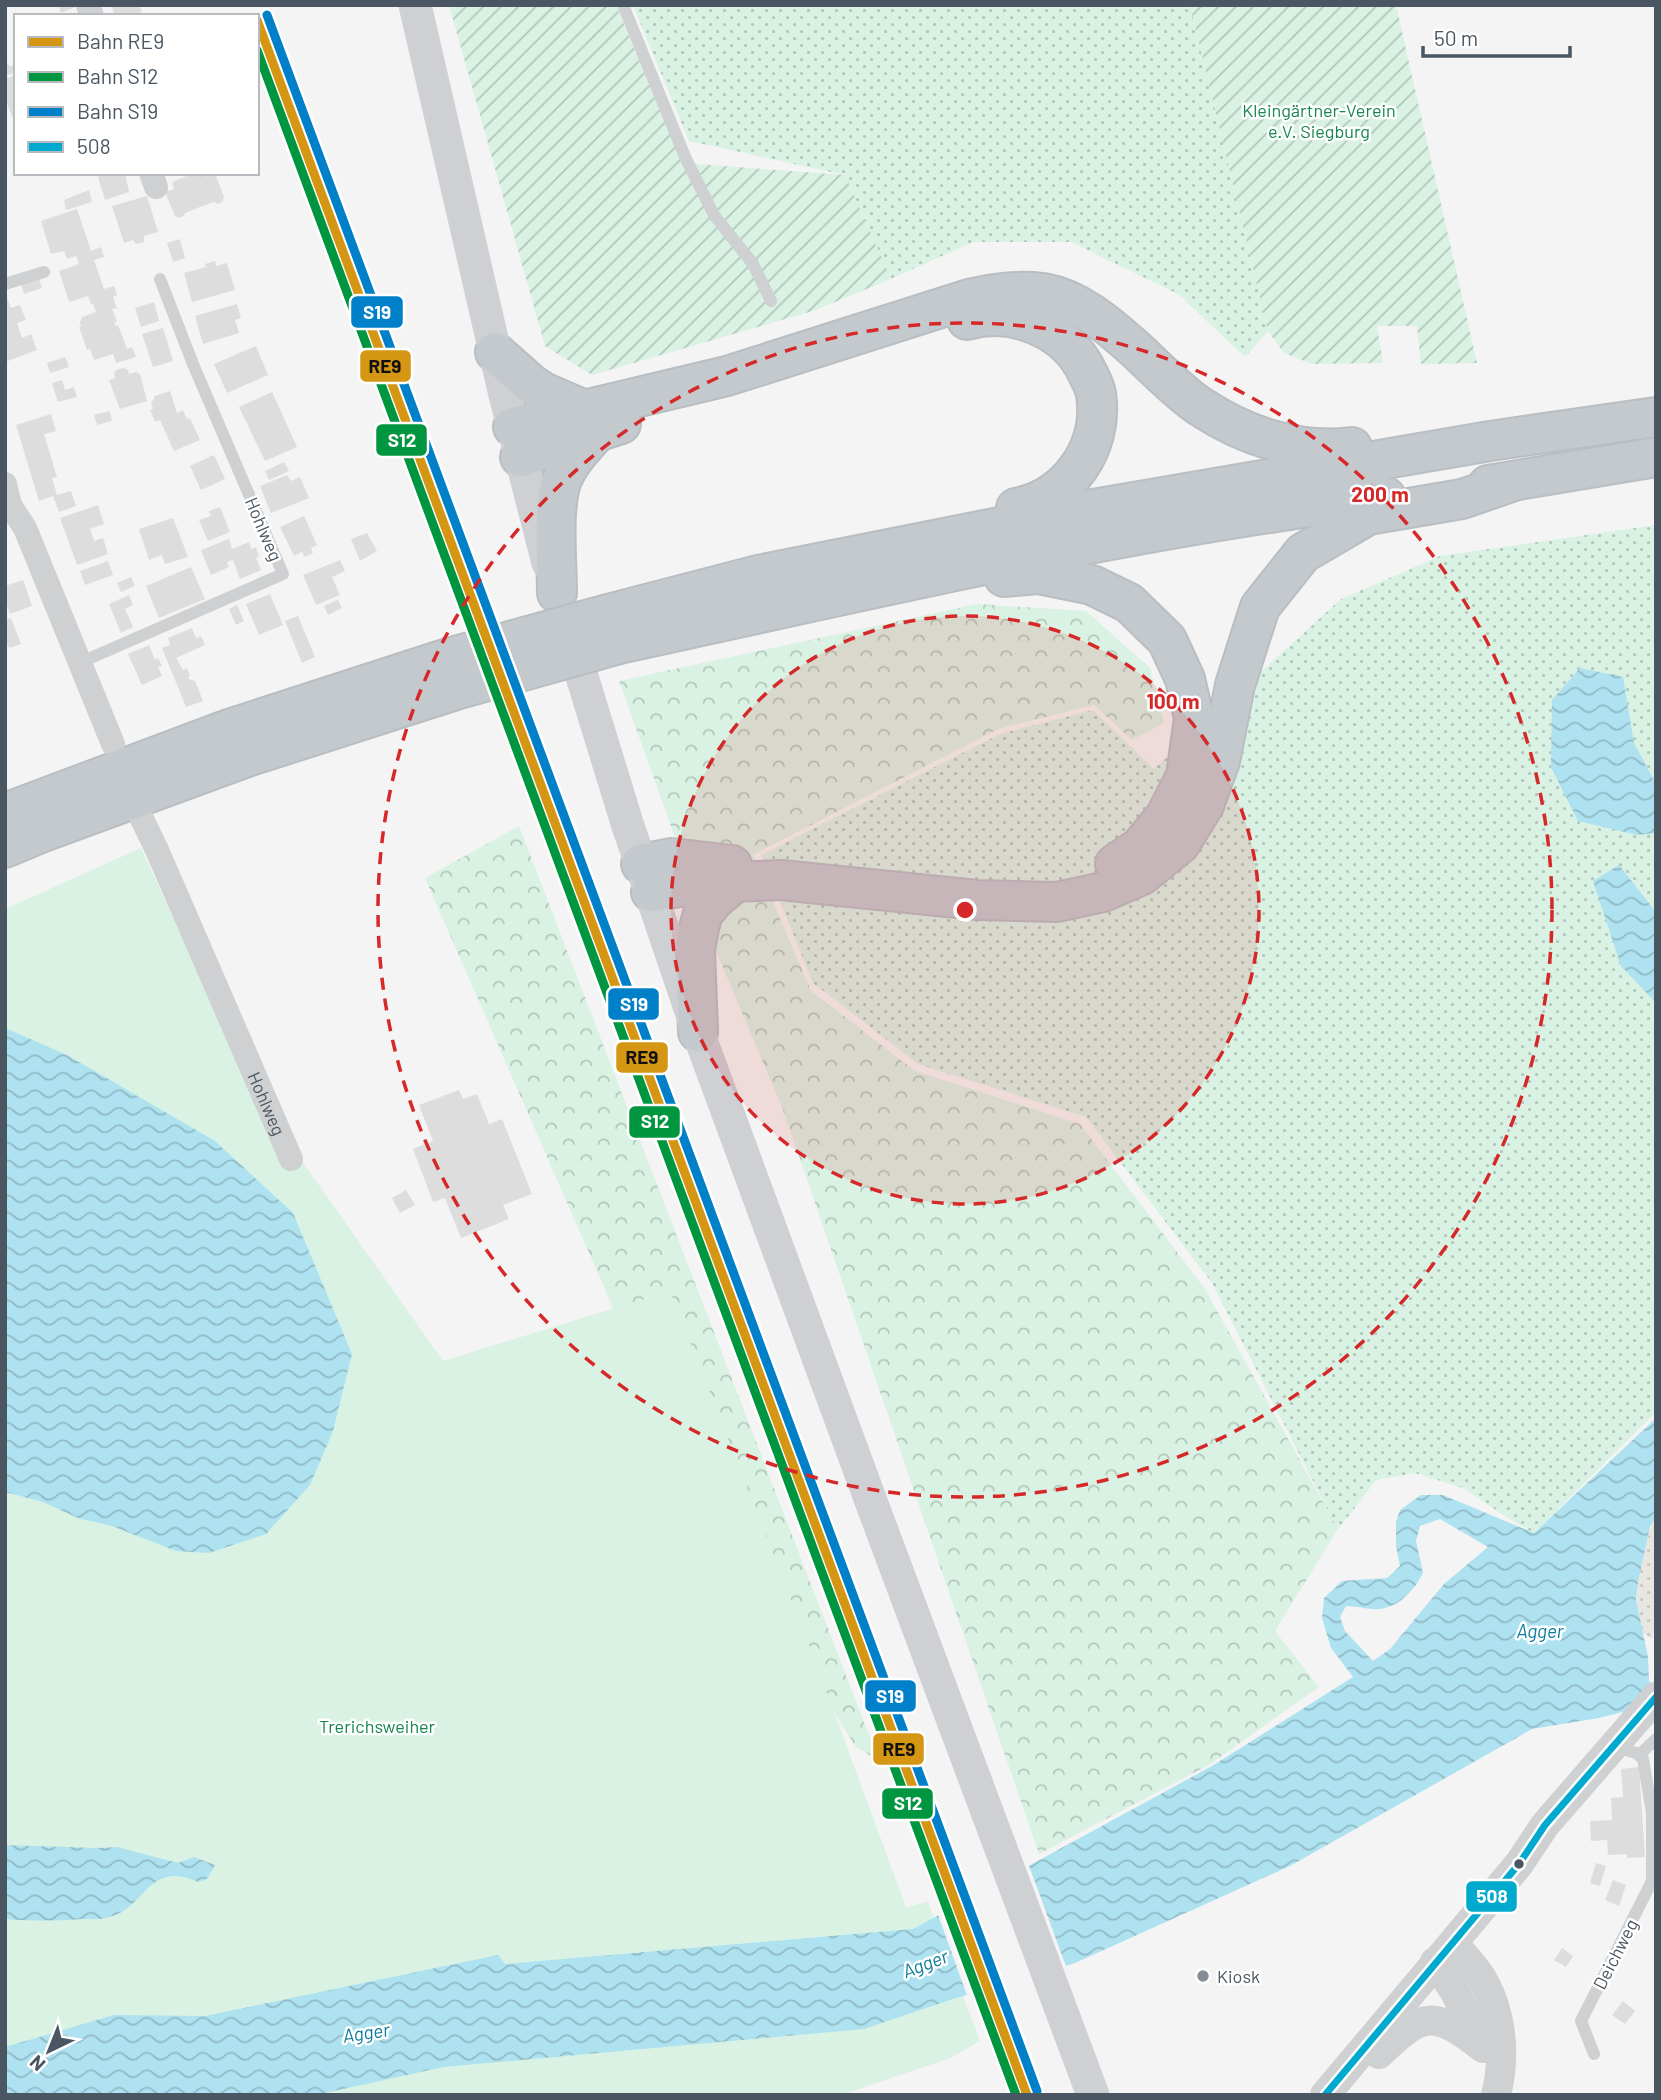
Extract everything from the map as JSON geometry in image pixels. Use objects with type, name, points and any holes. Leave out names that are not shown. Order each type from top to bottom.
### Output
[{"type":"highway","points":[[495,352],[531,384],[591,421],[969,299],[1006,291],[1045,294],[1081,307],[1111,328],[1199,407],[1236,427],[1280,444],[1334,449],[1434,437],[1490,441]]},
{"type":"highway","points":[[517,442],[731,387],[981,316],[1009,316],[1038,324],[1065,342],[1084,364],[1096,392],[1097,421],[1090,449],[1075,474],[1053,495],[1029,506],[958,520],[916,544]]},
{"type":"highway","points":[[5,813],[229,729],[454,673],[613,629],[758,575],[1070,513],[1490,441],[1656,417]]},
{"type":"highway","points":[[557,593],[557,511],[563,479],[578,453],[591,421]]},
{"type":"highway","points":[[613,629],[901,583],[1082,544],[1331,503],[1514,481],[1656,457]]},
{"type":"highway","points":[[646,878],[702,883],[781,880],[977,900],[1057,902],[1103,892],[1142,875],[1180,844],[1204,805],[1220,761],[1236,685],[1260,607],[1303,553],[1368,515],[1462,499],[1514,481]]},
{"type":"highway","points":[[646,878],[671,858],[908,883],[987,889],[1040,888],[1074,883],[1102,872],[1140,847],[1166,817],[1186,776],[1194,718],[1185,679],[1167,640],[1129,603],[1092,585],[1038,574],[901,583]]},
{"type":"highway","points":[[5,848],[247,757],[454,673]]},
{"type":"highway","points":[[698,1032],[695,950],[699,928],[703,913],[738,880]]},
{"type":"main road","points":[[415,5],[517,442],[557,593],[646,878],[698,1032],[1093,2095]]},
{"type":"street","points":[[5,484],[15,532],[79,663],[113,744]]},
{"type":"street","name":"Hohlweg","points":[[141,817],[158,849],[291,1159]]},
{"type":"street","points":[[1328,2091],[1519,1864],[1571,1788],[1625,1746],[1656,1697]]},
{"type":"street","points":[[1444,1952],[1454,1990],[1483,2048],[1487,2068],[1484,2095]]},
{"type":"street","points":[[1444,1952],[1482,1979],[1494,2009],[1502,2050],[1496,2095]]},
{"type":"street","points":[[1328,2091],[1347,2082],[1398,2036],[1418,2023],[1446,2023],[1483,2048]]},
{"type":"lane","points":[[622,5],[686,159],[708,204],[753,264],[771,301]]},
{"type":"lane","points":[[5,284],[44,272]]},
{"type":"lane","name":"Hohlweg","points":[[79,663],[283,574],[193,364],[160,279]]},
{"type":"lane","points":[[1625,1746],[1656,1740]]},
{"type":"lane","name":"Deichweg","points":[[1594,2054],[1581,2021],[1651,1881],[1652,1813],[1643,1759],[1625,1746]]},
{"type":"green space","points":[[449,5],[616,5],[682,163],[845,175],[891,279],[813,311],[592,375],[545,346]]},
{"type":"green space","points":[[633,5],[1190,5],[1268,331],[1245,357],[1178,294],[1071,242],[973,242],[891,279],[845,175],[689,141]]},
{"type":"green space","name":"Kleingärtner-Verein e.V. Siegburg","points":[[1190,5],[1396,5],[1477,363],[1421,364],[1417,326],[1377,326],[1383,363],[1312,364],[1284,353],[1268,331]]},
{"type":"green space","points":[[1656,525],[1656,1412],[1534,1533],[1463,1488],[1415,1473],[1376,1480],[1338,1530],[1212,1283],[1086,1117],[918,1064],[813,983],[761,855],[1000,734],[1093,710],[1154,769],[1341,599],[1440,556]]},
{"type":"green space","points":[[977,604],[1086,611],[1150,668],[1164,723],[1132,740],[1094,705],[998,729],[753,855],[811,991],[915,1071],[1080,1124],[1205,1289],[1338,1529],[1275,1631],[1319,1687],[1209,1765],[1039,1854],[782,1107],[715,949],[619,681]]},
{"type":"green space","points":[[519,826],[879,1761],[855,1746],[820,1689],[618,1327],[611,1303],[425,878]]},
{"type":"green space","name":"Trerichsweiher","points":[[141,848],[254,1093],[443,1361],[670,1291],[813,1655],[906,1907],[928,1902],[980,2041],[951,2058],[841,2095],[5,2095],[5,909]]},
{"type":"sand","points":[[1656,1517],[1656,1622],[1652,1639],[1643,1633],[1639,1623],[1637,1592],[1647,1541]]},
{"type":"water","points":[[1580,668],[1623,677],[1634,743],[1656,784],[1656,833],[1637,835],[1578,821],[1551,767],[1552,700]]},
{"type":"water","points":[[1619,865],[1656,912],[1656,1003],[1621,966],[1593,881]]},
{"type":"water","points":[[5,1028],[67,1055],[215,1141],[293,1213],[352,1354],[333,1431],[310,1485],[266,1534],[209,1553],[176,1551],[112,1526],[78,1518],[43,1502],[5,1492]]},
{"type":"water","name":"Agger","points":[[1656,1418],[1656,1517],[1650,1527],[1636,1600],[1648,1657],[1649,1681],[1656,1688],[1635,1709],[1532,1729],[1290,1866],[1075,1963],[864,2029],[443,2067],[316,2095],[5,2095],[5,2047],[114,2015],[205,2016],[498,1955],[505,1964],[913,1929],[1212,1766],[1353,1677],[1331,1648],[1322,1618],[1324,1598],[1342,1581],[1387,1578],[1400,1566],[1396,1547],[1396,1522],[1400,1510],[1421,1495],[1443,1495],[1534,1533]],"holes":[[[1440,1519],[1488,1547],[1444,1584],[1390,1649],[1373,1661],[1345,1631],[1340,1617],[1346,1606],[1376,1609],[1388,1607],[1400,1601],[1415,1585],[1423,1573],[1416,1541],[1420,1526]]]},
{"type":"water","points":[[5,1845],[117,1847],[178,1863],[194,1857],[215,1865],[207,1879],[198,1882],[168,1876],[157,1881],[122,1912],[106,1918],[5,1919]]},
{"type":"pier","points":[[1028,1863],[1067,1969],[968,1998],[937,1912]]},
{"type":"building","points":[[58,5],[80,5],[61,13]]},
{"type":"building","points":[[111,5],[139,5],[142,12],[136,14],[114,14]]},
{"type":"building","points":[[5,61],[10,66],[14,65],[14,73],[5,76]]},
{"type":"building","points":[[14,76],[12,117],[5,97],[5,79]]},
{"type":"building","points":[[125,175],[129,192],[105,200],[98,177]]},
{"type":"building","points":[[189,175],[216,175],[224,197],[218,204],[214,202],[200,207],[179,218],[175,216],[165,192],[174,189],[172,182]]},
{"type":"building","points":[[89,190],[92,202],[66,210],[64,200]]},
{"type":"building","points":[[147,196],[158,232],[144,236],[144,242],[136,244],[133,240],[124,243],[112,206]]},
{"type":"building","points":[[77,209],[91,251],[101,247],[104,257],[94,260],[104,289],[114,286],[117,295],[113,297],[117,308],[112,309],[117,321],[114,323],[118,325],[127,349],[132,347],[136,357],[116,363],[113,354],[94,360],[90,349],[87,350],[79,327],[82,317],[96,312],[88,296],[69,302],[59,271],[79,264],[76,256],[67,259],[64,251],[51,254],[41,221]]},
{"type":"building","points":[[180,239],[185,258],[173,262],[167,243]]},
{"type":"building","points":[[215,261],[216,266],[227,263],[235,290],[192,302],[184,273],[206,267],[205,264]]},
{"type":"building","points":[[39,278],[42,288],[24,294],[21,284]]},
{"type":"building","points":[[5,293],[11,308],[20,305],[26,320],[17,323],[22,338],[31,334],[37,350],[5,362]]},
{"type":"building","points":[[154,302],[159,321],[141,327],[135,308]]},
{"type":"building","points":[[237,304],[241,318],[235,320],[239,333],[203,344],[195,316]]},
{"type":"building","points":[[163,328],[173,361],[153,367],[142,334]]},
{"type":"building","points":[[256,346],[268,375],[227,393],[214,364]]},
{"type":"building","points":[[65,357],[69,367],[50,373],[47,363]]},
{"type":"building","points":[[124,368],[129,374],[140,374],[147,401],[120,409],[109,380],[115,378],[116,370]]},
{"type":"building","points":[[62,380],[65,390],[74,387],[77,397],[58,402],[52,383]]},
{"type":"building","points":[[170,391],[177,413],[183,410],[187,419],[190,418],[200,440],[174,451],[160,420],[155,422],[150,410],[153,409],[151,404],[155,396]]},
{"type":"building","points":[[272,392],[297,447],[265,461],[239,407]]},
{"type":"building","points":[[110,411],[112,421],[97,425],[94,415]]},
{"type":"building","points":[[51,414],[56,431],[44,434],[57,477],[52,478],[57,495],[71,491],[76,506],[59,512],[53,496],[39,501],[16,425]]},
{"type":"building","points":[[214,455],[225,479],[201,490],[190,466]]},
{"type":"building","points":[[284,462],[289,471],[269,480],[265,471]]},
{"type":"building","points":[[287,475],[291,481],[300,477],[309,498],[271,513],[260,486]]},
{"type":"building","points":[[98,505],[104,524],[90,529],[94,541],[103,538],[108,554],[77,565],[60,518]]},
{"type":"building","points":[[220,507],[230,532],[208,541],[199,520],[211,516],[209,511]]},
{"type":"building","points":[[304,516],[317,545],[311,548],[313,553],[305,557],[302,552],[294,556],[280,527]]},
{"type":"building","points":[[173,518],[188,557],[165,564],[162,555],[149,560],[139,529]]},
{"type":"building","points":[[367,533],[377,551],[360,561],[351,539]]},
{"type":"building","points":[[229,539],[232,549],[249,542],[251,549],[256,547],[259,557],[256,558],[261,570],[240,579],[233,560],[227,562],[229,567],[211,575],[201,550]]},
{"type":"building","points":[[340,560],[345,571],[332,577],[340,595],[316,605],[303,575]]},
{"type":"building","points":[[108,561],[113,575],[85,585],[80,571]]},
{"type":"building","points":[[191,567],[205,599],[159,618],[146,586]]},
{"type":"building","points":[[131,577],[135,586],[121,592],[117,583]]},
{"type":"building","points":[[23,580],[32,606],[10,614],[5,600],[5,586]]},
{"type":"building","points":[[270,594],[283,625],[259,635],[246,604]]},
{"type":"building","points":[[129,595],[133,605],[125,609],[133,627],[121,633],[109,604]]},
{"type":"building","points":[[338,600],[342,608],[328,615],[324,606]]},
{"type":"building","points":[[237,605],[244,621],[236,625],[229,609]]},
{"type":"building","points":[[298,616],[315,657],[302,663],[285,621]]},
{"type":"building","points":[[11,618],[21,644],[9,648],[5,638],[5,620]]},
{"type":"building","points":[[192,628],[196,638],[201,636],[205,645],[176,658],[183,670],[187,668],[188,677],[195,681],[203,701],[186,707],[162,648],[170,645],[168,638]]},
{"type":"building","points":[[149,645],[155,660],[158,658],[162,666],[158,667],[162,676],[142,685],[128,654]]},
{"type":"building","points":[[459,1090],[463,1099],[477,1094],[489,1124],[502,1119],[532,1194],[503,1205],[509,1219],[461,1238],[445,1198],[433,1202],[413,1149],[433,1141],[419,1105]]},
{"type":"building","points":[[406,1190],[415,1205],[400,1213],[392,1198]]},
{"type":"building","points":[[1639,1767],[1645,1857],[1608,1855],[1607,1840],[1591,1841],[1590,1821],[1612,1820],[1611,1798],[1623,1797],[1621,1769]]},
{"type":"building","points":[[1596,1863],[1606,1866],[1600,1886],[1590,1883]]},
{"type":"building","points":[[1613,1880],[1626,1885],[1619,1906],[1605,1900]]},
{"type":"building","points":[[1562,1948],[1573,1956],[1566,1967],[1554,1960]]},
{"type":"building","points":[[1623,2001],[1635,2011],[1625,2024],[1612,2015]]},
{"type":"rail line","name":"S19","points":[[267,15],[1037,2091]]},
{"type":"rail line","name":"RE9","points":[[259,25],[1027,2095]]},
{"type":"rail line","name":"S12","points":[[259,55],[1016,2095]]},
{"type":"transit line","name":"508","points":[[1325,2095],[1519,1864],[1545,1825],[1656,1697]]},
{"type":"place","name":"Kiosk","points":[[1203,1976]]}]
